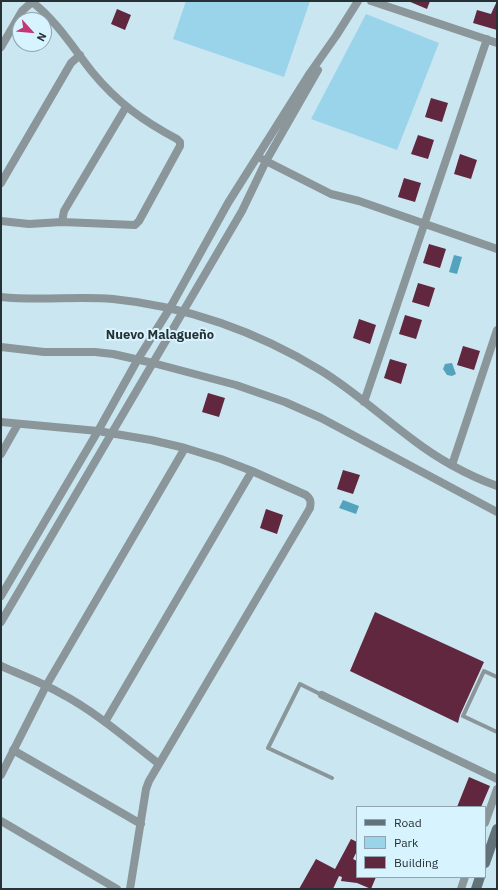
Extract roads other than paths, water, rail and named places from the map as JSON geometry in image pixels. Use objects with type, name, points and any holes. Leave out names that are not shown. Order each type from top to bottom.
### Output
[{"type":"main road","points":[[486,859],[497,829]]},
{"type":"main road","points":[[476,889],[480,878]]},
{"type":"street","points":[[1,47],[22,11],[32,1],[49,17],[93,72],[126,107],[180,142],[180,146],[174,158],[135,224],[62,222],[29,224],[1,221]]},
{"type":"street","points":[[1,596],[98,431],[138,359],[170,308],[228,203],[310,73],[358,1]]},
{"type":"street","points":[[371,1],[497,43]]},
{"type":"street","points":[[1,622],[242,211],[266,161],[302,100],[336,36]]},
{"type":"street","points":[[364,402],[487,39]]},
{"type":"street","points":[[1,183],[71,64],[80,55]]},
{"type":"street","points":[[62,222],[64,211],[126,107]]},
{"type":"street","points":[[258,157],[323,191],[338,197],[359,201],[497,249]]},
{"type":"street","points":[[1,297],[113,299],[183,311],[248,333],[276,346],[322,371],[424,448],[452,465],[497,486]]},
{"type":"street","points":[[452,465],[497,330]]},
{"type":"street","points":[[1,347],[44,352],[95,352],[138,359],[236,385],[285,402],[340,428],[497,512]]},
{"type":"street","points":[[1,422],[98,431],[151,440],[185,448],[252,471],[310,498],[310,508],[149,781],[146,789],[130,889]]},
{"type":"street","points":[[1,454],[18,424]]},
{"type":"street","points":[[1,775],[46,686],[185,448]]},
{"type":"street","points":[[105,722],[252,471]]},
{"type":"street","points":[[1,666],[46,686],[81,705],[159,764]]},
{"type":"street","points":[[322,695],[497,779]]},
{"type":"street","points":[[13,750],[141,824]]},
{"type":"street","points":[[486,820],[497,790]]},
{"type":"street","points":[[1,821],[117,889]]},
{"type":"street","points":[[461,889],[465,878]]},
{"type":"lane","points":[[497,677],[484,671],[463,716],[497,732]]},
{"type":"lane","points":[[322,695],[300,684],[268,748],[332,778]]},
{"type":"district","name":"Nuevo Malagueño","points":[[160,335]]}]
